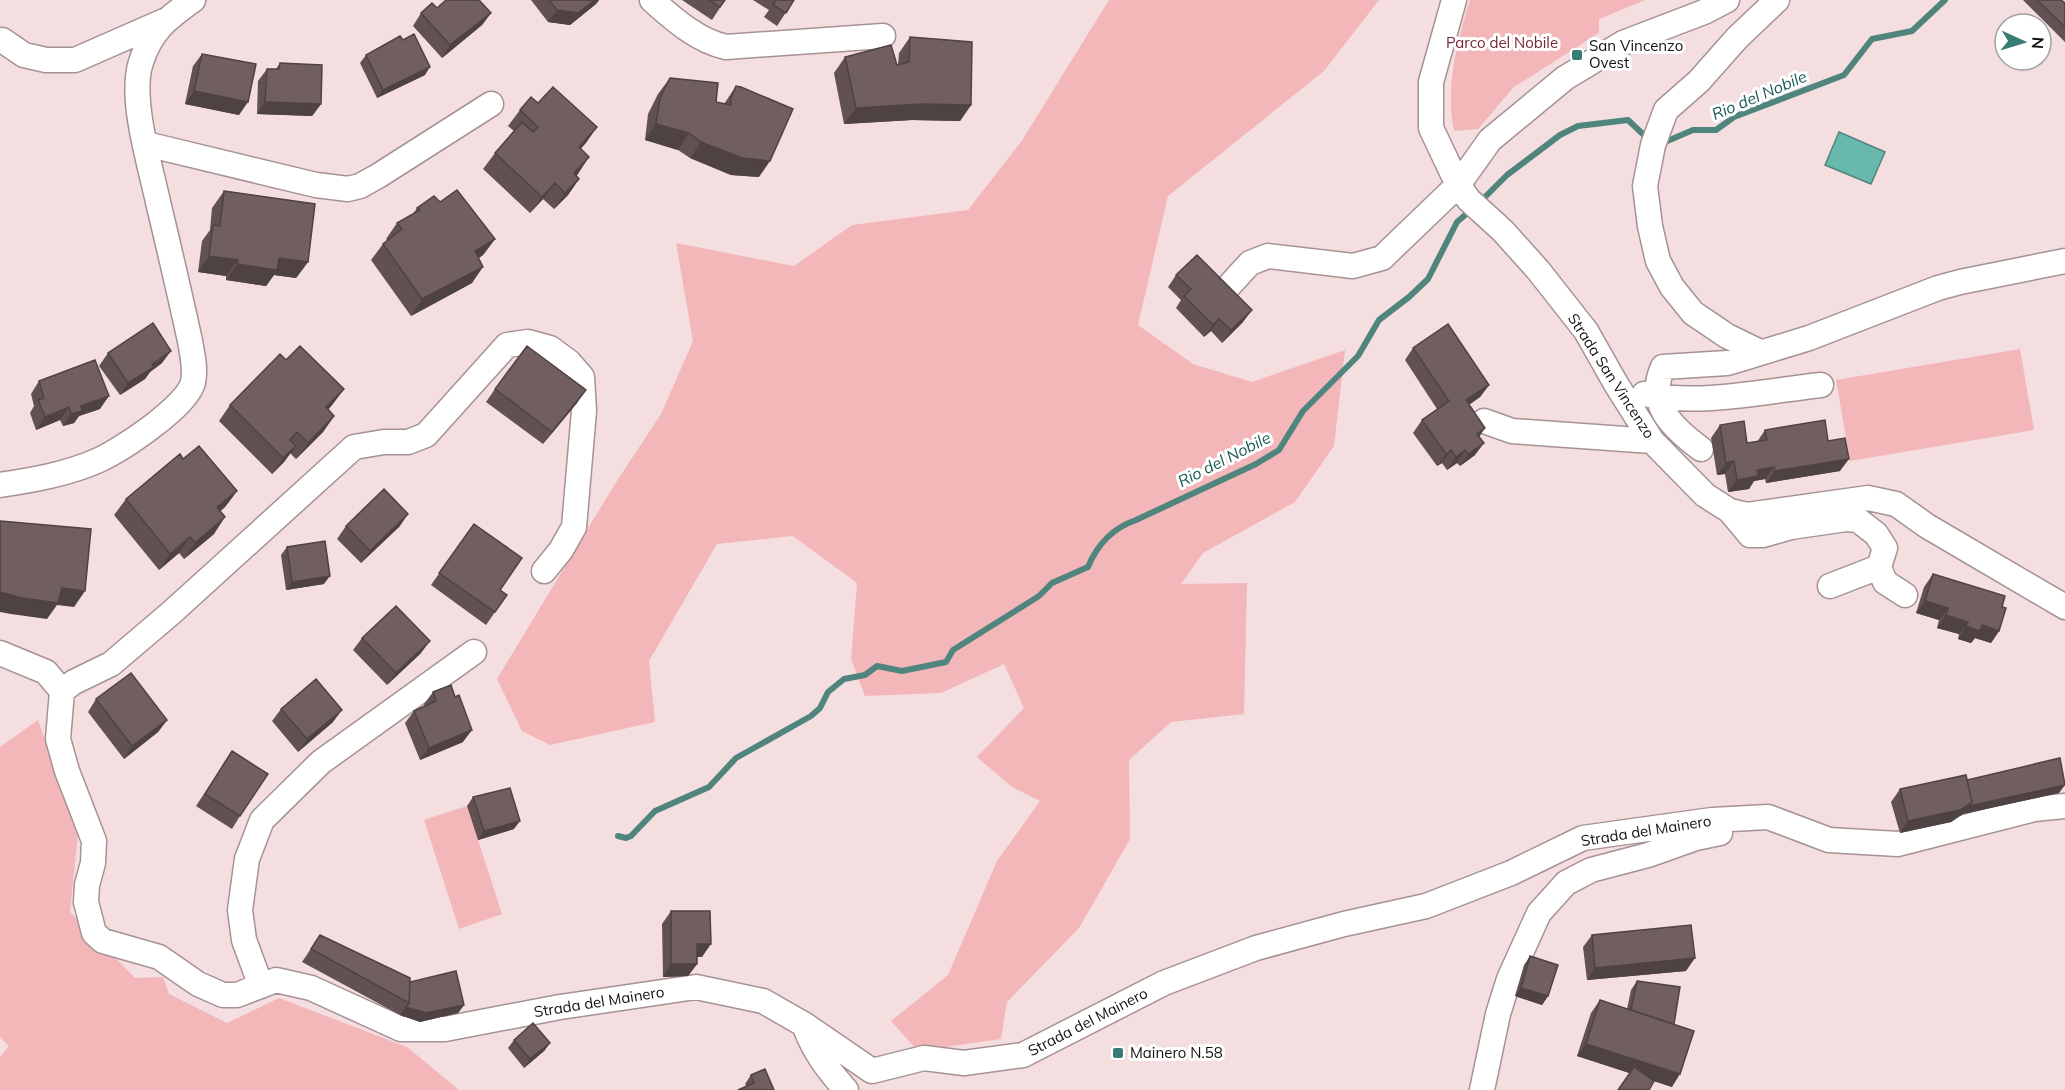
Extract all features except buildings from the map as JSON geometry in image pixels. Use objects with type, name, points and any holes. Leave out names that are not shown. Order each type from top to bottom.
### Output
[{"type":"street","points":[[2,40],[24,55],[53,61],[75,60],[164,21],[193,0]]},
{"type":"street","points":[[652,0],[668,15],[710,44],[726,47],[884,36]]},
{"type":"street","name":"Strada San Vincenzo","points":[[1454,0],[1431,82],[1431,129],[1470,199],[1538,270],[1586,331],[1652,441],[1705,495],[1730,511],[1747,515],[1868,498],[1896,504],[1927,526],[2065,607]]},
{"type":"street","points":[[1228,287],[1250,263],[1268,256],[1353,266],[1382,258],[1470,199],[1490,140],[1565,78],[1623,43],[1704,12],[1727,0]]},
{"type":"street","points":[[1760,352],[1727,336],[1693,314],[1672,287],[1658,261],[1650,226],[1645,186],[1654,140],[1666,110],[1700,81],[1737,38],[1776,0]]},
{"type":"street","points":[[0,485],[38,479],[98,460],[168,414],[184,401],[193,384],[194,364],[190,341],[137,98],[140,64],[149,42],[164,21]]},
{"type":"street","points":[[146,144],[316,185],[348,189],[360,186],[378,176],[491,104]]},
{"type":"street","points":[[1701,449],[1680,433],[1656,396],[1657,379],[1663,367],[1727,363],[1809,338],[1938,288],[2065,261]]},
{"type":"street","points":[[0,653],[46,672],[62,691],[74,682],[111,664],[163,621],[354,447],[384,442],[408,442],[426,435],[507,345],[528,342],[550,348],[569,362],[582,377],[584,411],[574,527],[561,550],[544,571]]},
{"type":"street","points":[[1616,384],[1656,396],[1726,397],[1821,385]]},
{"type":"street","points":[[1484,421],[1512,431],[1652,441]]},
{"type":"street","points":[[1730,511],[1750,535],[1763,535],[1791,527],[1846,519],[1858,520],[1876,534],[1885,548],[1879,567],[1886,582],[1905,595]]},
{"type":"street","points":[[1830,586],[1879,567]]},
{"type":"street","points":[[261,986],[244,940],[240,910],[247,860],[262,820],[321,762],[474,652]]},
{"type":"street","name":"Strada del Mainero","points":[[62,691],[58,739],[67,771],[94,841],[93,863],[87,885],[86,902],[94,933],[103,941],[159,957],[198,984],[223,995],[237,995],[276,980],[311,988],[401,1029],[445,1029],[560,1007],[696,987],[763,1001],[872,1071],[924,1058],[964,1063],[1023,1055],[1164,983],[1256,948],[1344,924],[1426,906],[1511,873],[1583,838],[1712,820],[1768,817],[1829,840],[1899,844],[2034,808],[2065,806]]},
{"type":"street","points":[[1482,1090],[1498,1014],[1509,979],[1539,913],[1566,883],[1591,870],[1648,855],[1696,838],[1743,829],[1829,840]]},
{"type":"street","points":[[805,1026],[811,1044],[828,1070],[846,1090]]},
{"type":"green space","points":[[1109,0],[1379,0],[1324,71],[1168,196],[1138,325],[1193,364],[1252,382],[1345,350],[1334,446],[1295,502],[1203,553],[1181,584],[1247,583],[1244,714],[1171,722],[1129,760],[1130,839],[1079,928],[1007,1002],[1001,1039],[918,1051],[891,1021],[948,975],[997,861],[1040,801],[1012,787],[977,757],[1024,708],[1004,664],[941,693],[865,696],[851,659],[857,583],[793,536],[717,544],[649,661],[655,722],[550,745],[522,731],[497,679],[613,487],[661,414],[693,341],[676,243],[794,266],[852,225],[968,210],[1021,142]]},
{"type":"green space","name":"Parco del Nobile","points":[[1470,0],[1645,0],[1599,19],[1599,33],[1514,87],[1478,129],[1454,131],[1452,81],[1457,48]]},
{"type":"green space","points":[[2020,349],[2034,430],[1850,461],[1836,380]]},
{"type":"green space","points":[[38,720],[78,833],[70,912],[135,978],[163,977],[169,994],[227,1023],[279,998],[407,1047],[459,1090],[0,1090],[0,1057],[9,1046],[0,1037],[0,747]]},
{"type":"green space","points":[[467,806],[502,914],[459,929],[424,820]]},
{"type":"water","points":[[1839,132],[1885,152],[1871,184],[1825,165]]},
{"type":"waterway","name":"Rio del Nobile","points":[[1661,141],[1665,142],[1693,130],[1716,130],[1734,117],[1844,75],[1872,39],[1912,31],[1945,0]]},
{"type":"waterway","name":"Rio del Nobile","points":[[1480,202],[1507,175],[1560,135],[1578,126],[1628,120],[1651,139]]},
{"type":"waterway","name":"Rio del Nobile","points":[[618,836],[626,838],[631,836],[655,811],[709,787],[736,758],[811,716],[820,708],[828,692],[844,679],[865,675],[877,666],[902,671],[946,662],[953,650],[1039,596],[1052,583],[1088,567],[1101,545],[1120,528],[1256,464],[1279,450],[1303,411],[1358,356],[1379,320],[1428,279],[1457,222],[1472,209]]},
{"type":"place","name":"San Vincenzo Ovest","points":[[1577,55]]},
{"type":"place","name":"Mainero N.58","points":[[1118,1053]]}]
